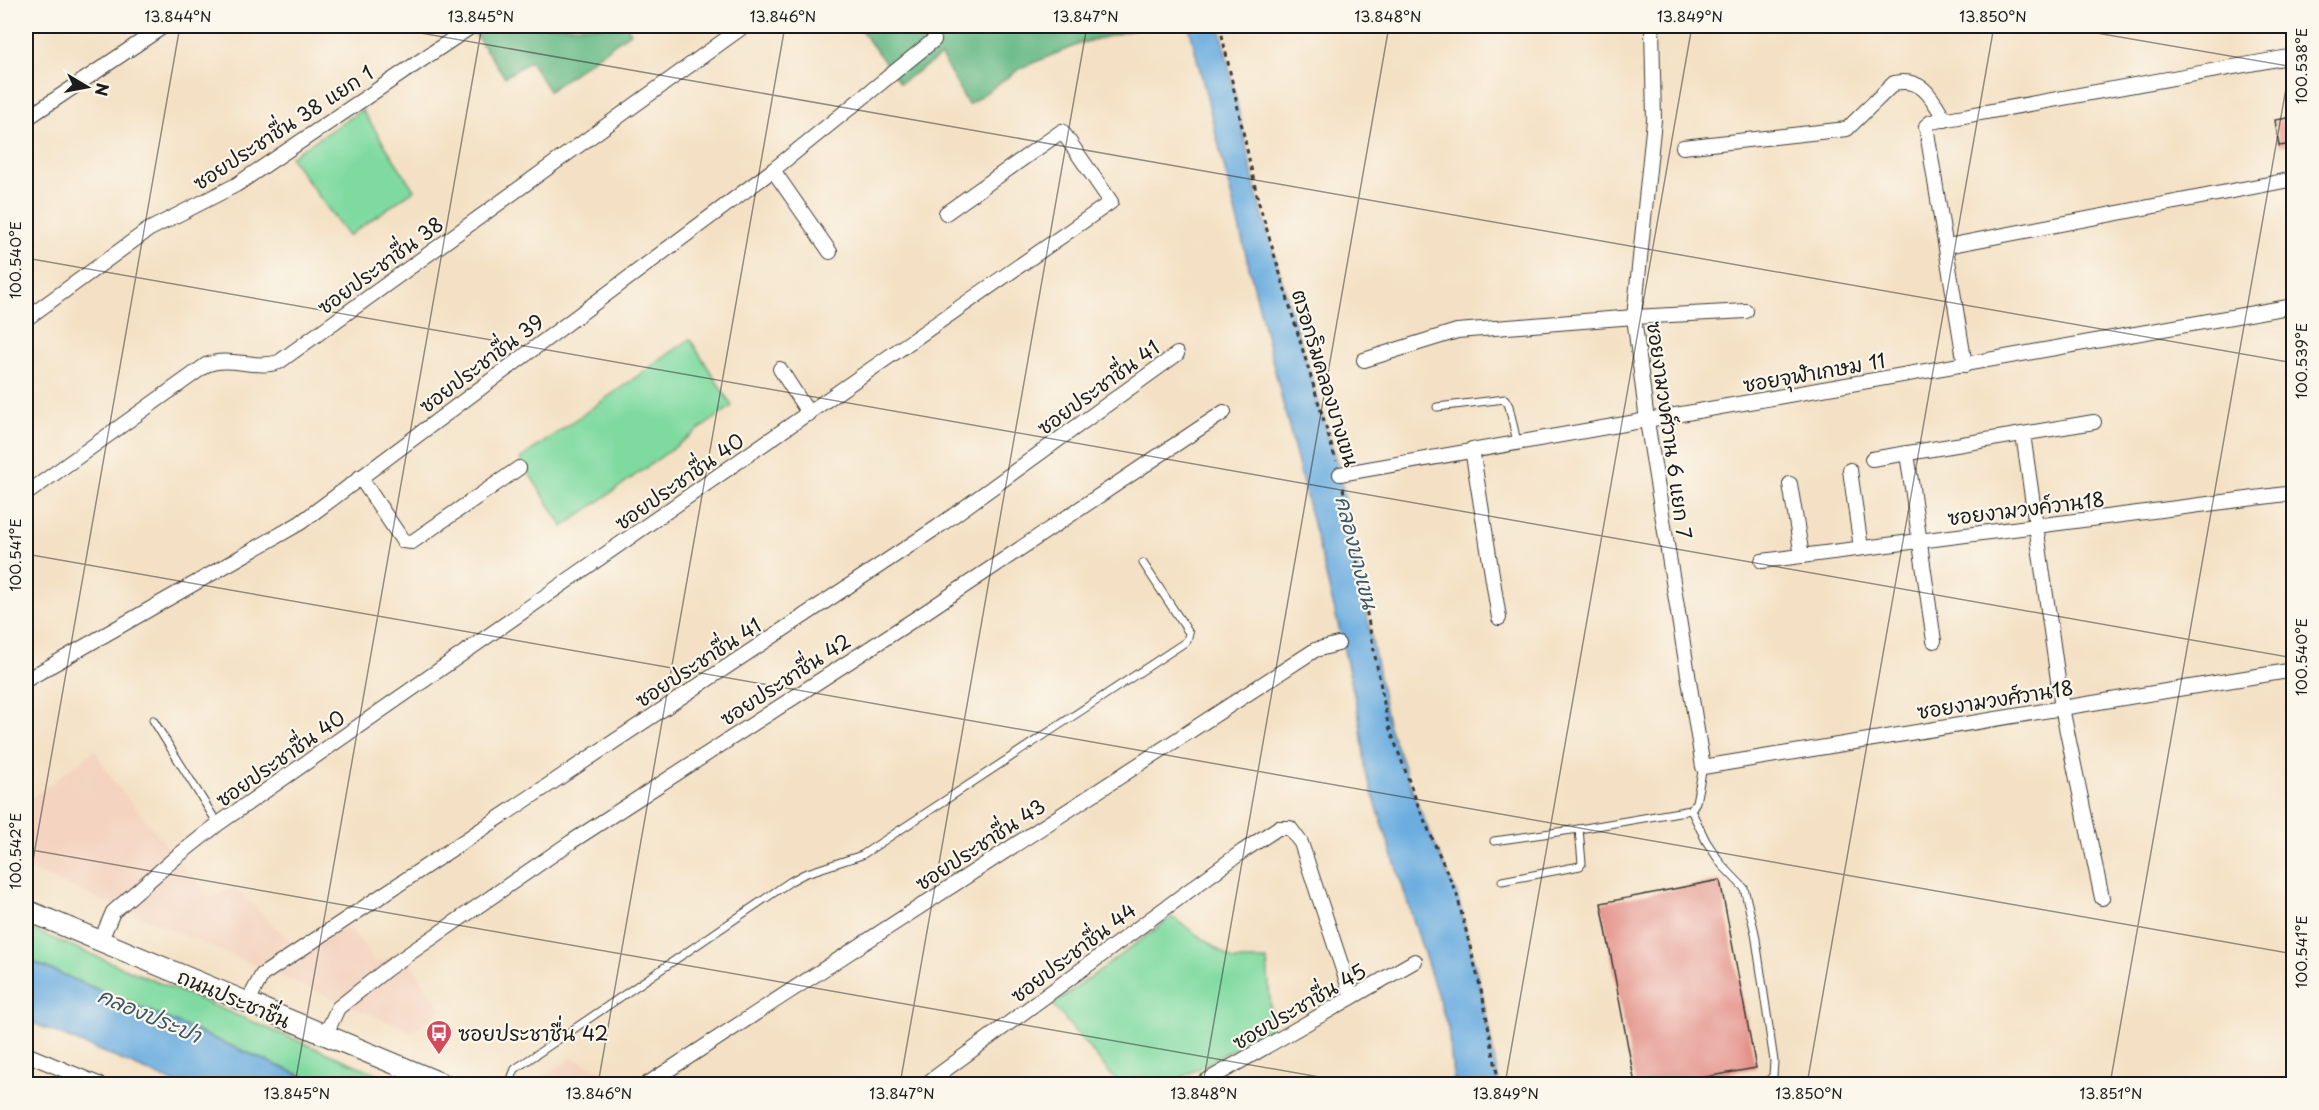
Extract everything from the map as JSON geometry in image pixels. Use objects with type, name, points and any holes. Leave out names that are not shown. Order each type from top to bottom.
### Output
[{"type":"main road","name":"ถนนประชาชื่น","points":[[26,910],[443,1084]]},
{"type":"street","points":[[26,119],[164,26]]},
{"type":"street","name":"ซอยประชาชื่น 38 แยก 1","points":[[26,319],[148,230],[236,186],[472,26]]},
{"type":"street","name":"ซอยประชาชื่น 38","points":[[26,494],[206,365],[223,361],[270,365],[279,362],[744,26]]},
{"type":"street","name":"ซอยงามวงศ์วาน 6 แยก 7","points":[[1652,26],[1654,120],[1634,317],[1647,421],[1703,767]]},
{"type":"street","name":"ซอยประชาชื่น 39","points":[[26,680],[300,523],[773,170],[934,40]]},
{"type":"street","points":[[1965,365],[1947,246],[1925,133],[1926,126],[1930,122],[2294,56]]},
{"type":"street","points":[[1683,147],[1847,129],[1894,83],[1903,81],[1913,82],[1928,92],[1945,120]]},
{"type":"street","name":"ซอยประชาชื่น 40","points":[[100,942],[113,912],[218,824],[1112,202],[1062,130],[946,213]]},
{"type":"street","points":[[773,170],[830,252]]},
{"type":"street","points":[[1947,246],[2294,179]]},
{"type":"street","name":"ซอยจุฬาเกษม 11","points":[[1340,474],[2294,306]]},
{"type":"street","points":[[1364,360],[1457,331],[1746,311]]},
{"type":"street","name":"ซอยประชาชื่น 41","points":[[247,1003],[261,975],[939,526],[1177,354]]},
{"type":"street","points":[[780,369],[809,414]]},
{"type":"street","name":"ซอยประชาชื่น 42","points":[[325,1036],[338,1008],[387,969],[571,842],[924,613],[1224,412]]},
{"type":"street","points":[[1872,459],[2094,422]]},
{"type":"street","points":[[2022,434],[2062,708],[2102,898]]},
{"type":"street","points":[[1472,449],[1499,618]]},
{"type":"street","points":[[1907,453],[1934,641]]},
{"type":"street","points":[[360,477],[403,541],[412,542],[519,468]]},
{"type":"street","points":[[1850,471],[1861,548]]},
{"type":"street","points":[[1790,484],[1802,556]]},
{"type":"street","name":"ซอยงามวงค์วาน18","points":[[1762,561],[2294,493]]},
{"type":"street","name":"ซอยประชาชื่น 43","points":[[647,1084],[1315,650],[1338,644]]},
{"type":"street","name":"ซอยงามวงศ์วาน18","points":[[1703,767],[2294,670]]},
{"type":"street","name":"ซอยประชาชื่น 44","points":[[926,1084],[1243,851],[1278,828],[1290,828],[1301,843],[1352,997]]},
{"type":"street","name":"ซอยประชาชื่น 45","points":[[1201,1084],[1415,961]]},
{"type":"street","points":[[26,1054],[98,1084]]},
{"type":"lane","points":[[1437,407],[1504,399],[1509,406],[1517,442]]},
{"type":"lane","points":[[509,1084],[515,1069],[790,881],[862,855],[1187,641],[1189,633],[1143,563]]},
{"type":"lane","points":[[153,720],[218,824]]},
{"type":"lane","points":[[1494,841],[1691,810],[1696,802],[1703,767]]},
{"type":"lane","points":[[1691,810],[1706,841],[1722,865],[1744,888],[1755,933],[1774,1061],[1773,1076],[1766,1084]]},
{"type":"lane","points":[[1502,881],[1580,866],[1582,863],[1579,829]]},
{"type":"lane","points":[[1583,1084],[1591,1084]]},
{"type":"path","name":"ตรอกริมคลองบางเขน","points":[[1220,26],[1258,200],[1340,474],[1388,724],[1419,808],[1457,895],[1483,998],[1499,1084]]},
{"type":"shaded area","points":[[95,750],[111,778],[211,899],[233,886],[291,942],[350,927],[376,963],[402,951],[442,1009],[412,1032],[26,868],[26,802]]},
{"type":"shaded area","points":[[571,1058],[636,1084],[532,1084]]},
{"type":"green space","points":[[485,26],[627,26],[631,32],[549,91],[530,61],[505,77],[474,33]]},
{"type":"green space","points":[[858,26],[1147,26],[1082,43],[1023,67],[968,105],[941,56],[900,83]]},
{"type":"green space","points":[[362,110],[414,190],[348,236],[290,157]]},
{"type":"green space","points":[[690,339],[732,406],[563,527],[520,459]]},
{"type":"green space","points":[[1172,917],[1233,960],[1267,960],[1272,1028],[1170,1084],[1119,1084],[1053,1005]]},
{"type":"green space","points":[[26,927],[401,1084],[321,1084],[26,959]]},
{"type":"water","points":[[1189,26],[1220,26],[1258,200],[1340,474],[1388,724],[1419,808],[1457,895],[1483,998],[1499,1084],[1454,1084],[1448,1028],[1366,773],[1360,721],[1339,628]]},
{"type":"water","name":"คลองประปา","points":[[26,959],[321,1084],[178,1084],[26,1020]]},
{"type":"building","points":[[2294,117],[2294,144],[2279,146],[2275,120]]},
{"type":"building","points":[[1720,880],[1756,1068],[1667,1084],[1635,1084],[1601,903]]},
{"type":"place","name":"ซอยประชาชื่น 42","points":[[439,1056]]},
{"type":"water label","name":"คลองบางเขน","points":[[1358,552]]}]
